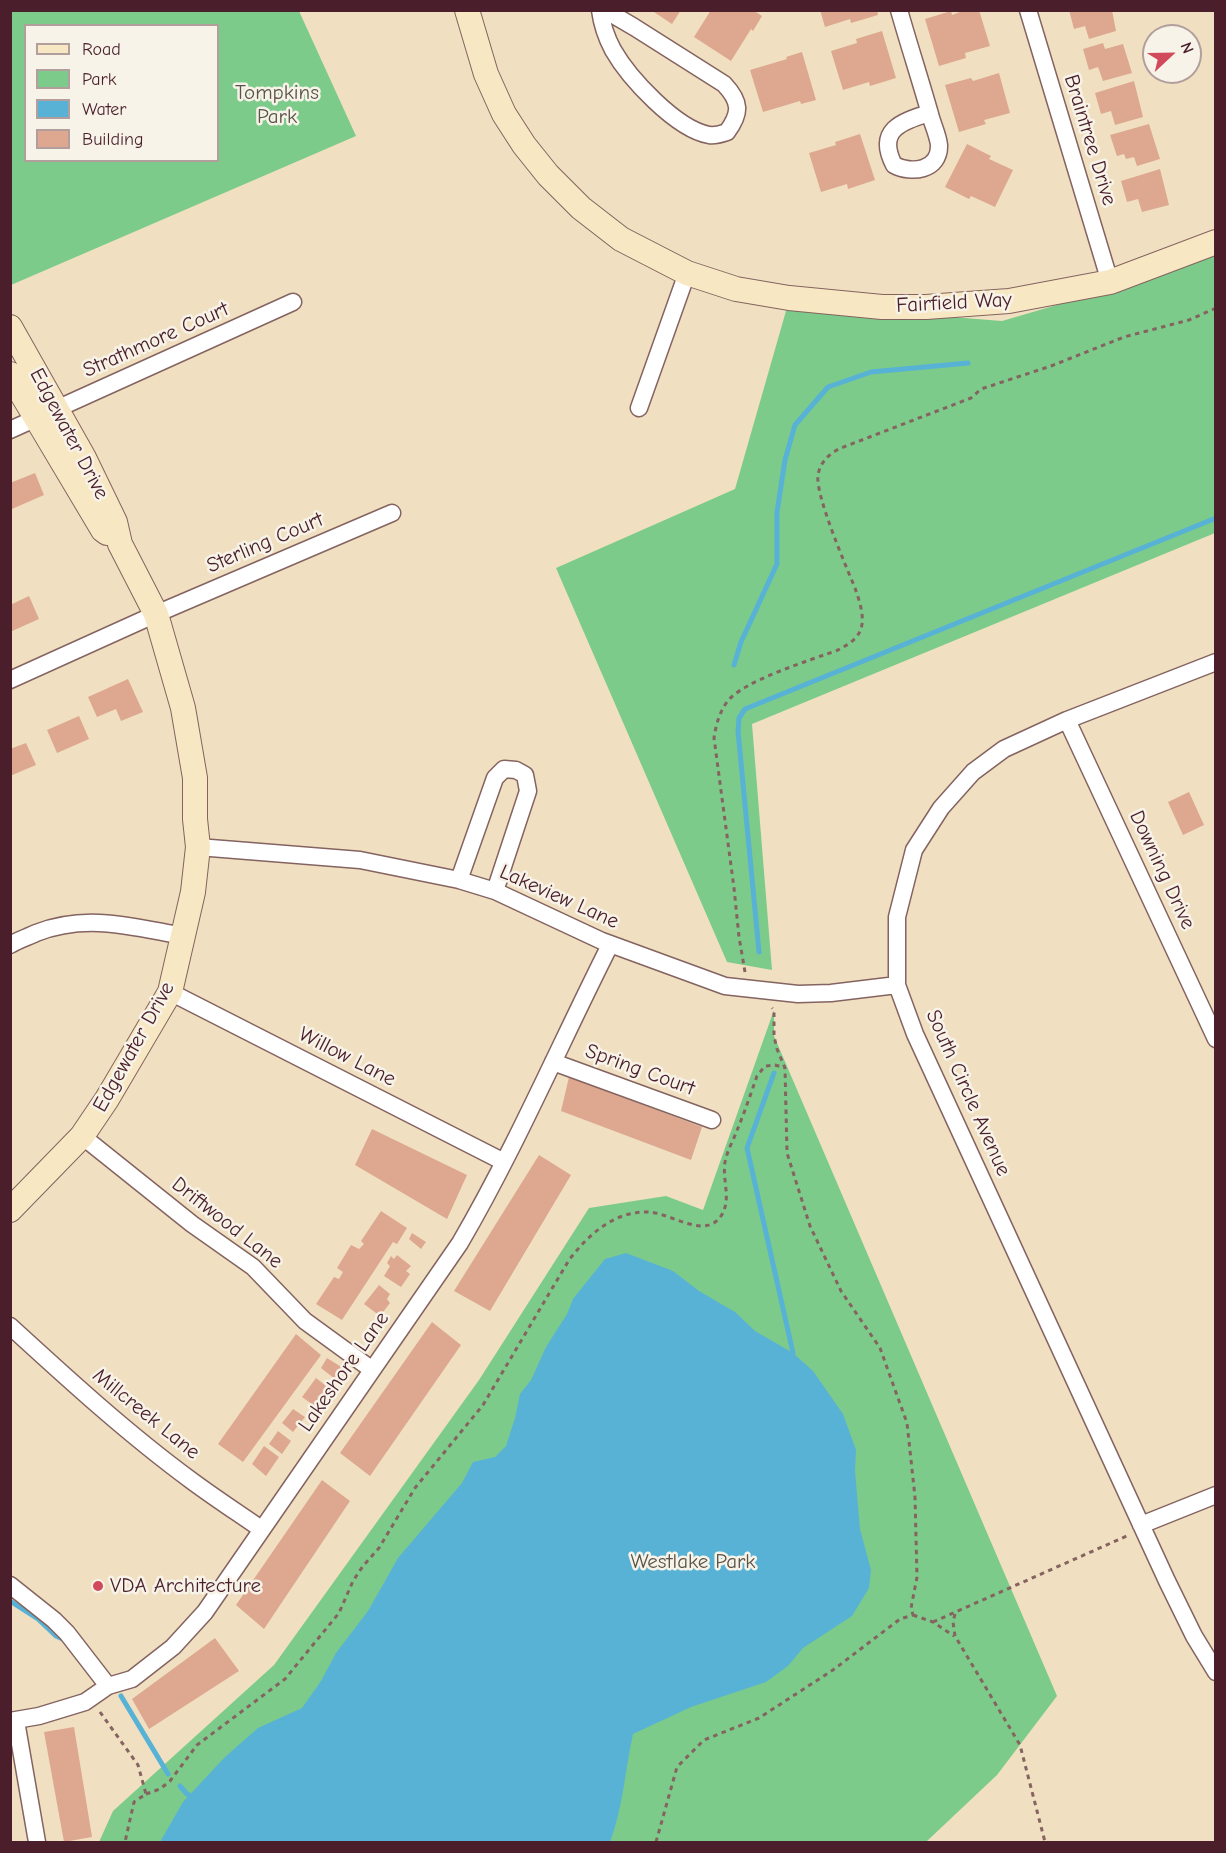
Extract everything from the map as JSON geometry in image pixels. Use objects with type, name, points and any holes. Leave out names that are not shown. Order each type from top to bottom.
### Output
[{"type":"street","name":"Fairfield Way","points":[[467,10],[475,42],[490,84],[504,114],[538,164],[581,208],[621,239],[687,273],[736,289],[789,298],[893,307],[1009,301],[1110,282],[1215,242]]},
{"type":"street","points":[[600,10],[604,31],[613,51],[650,98],[672,116],[707,134],[718,135],[727,132],[738,114],[734,94],[724,84],[605,10]]},
{"type":"street","points":[[899,10],[929,113]]},
{"type":"street","name":"Braintree Drive","points":[[1028,10],[1110,282]]},
{"type":"street","points":[[639,408],[687,273]]},
{"type":"street","name":"Strathmore Court","points":[[10,430],[293,302]]},
{"type":"street","name":"Edgewater Drive","points":[[10,327],[47,414],[103,530],[120,544],[156,614],[183,708],[195,778],[198,848],[193,892],[170,992],[107,1099],[82,1136],[10,1209]]},
{"type":"street","name":"Edgewater Drive","points":[[10,374],[47,414]]},
{"type":"street","name":"Sterling Court","points":[[10,680],[156,614],[392,513]]},
{"type":"street","name":"South Circle Avenue","points":[[1215,662],[1067,720],[1004,749],[967,778],[935,816],[914,850],[901,896],[896,938],[897,985],[915,1034],[1142,1527],[1194,1636],[1215,1672]]},
{"type":"street","name":"Downing Drive","points":[[1067,720],[1215,1039]]},
{"type":"street","points":[[459,880],[495,778],[504,769],[516,770],[525,776],[528,791],[495,891]]},
{"type":"street","name":"Lakeview Lane","points":[[198,848],[360,861],[459,880],[495,891],[610,945],[724,986],[798,994],[831,993],[897,985]]},
{"type":"street","points":[[10,945],[50,928],[85,921],[107,922],[184,936]]},
{"type":"street","name":"Lakeshore Lane","points":[[13,1721],[85,1702],[108,1686],[132,1679],[173,1647],[190,1630],[241,1561],[371,1369],[381,1358],[460,1243],[488,1195],[610,945]]},
{"type":"street","name":"Willow Lane","points":[[170,992],[504,1162]]},
{"type":"street","name":"Spring Court","points":[[553,1062],[712,1120]]},
{"type":"street","name":"Driftwood Lane","points":[[82,1136],[192,1224],[253,1267],[305,1321],[371,1369]]},
{"type":"street","name":"Millcreek Lane","points":[[10,1326],[73,1384],[146,1445],[192,1481],[261,1529]]},
{"type":"street","points":[[1142,1527],[1215,1495]]},
{"type":"street","points":[[10,1586],[68,1633],[108,1686]]},
{"type":"street","points":[[13,1721],[37,1842]]},
{"type":"path","points":[[125,1842],[134,1802],[160,1789],[170,1781],[197,1745],[285,1679],[339,1613],[353,1581],[379,1548],[415,1488],[445,1453],[470,1418],[483,1405],[569,1260],[585,1240],[603,1225],[624,1216],[648,1212],[672,1217],[696,1226],[706,1226],[720,1219],[727,1206],[723,1175],[725,1159],[757,1076],[765,1066],[775,1065],[785,1068]]},
{"type":"path","points":[[933,1622],[955,1614],[1142,1527]]},
{"type":"path","points":[[955,1614],[953,1622],[955,1636],[1020,1745],[1045,1842]]},
{"type":"path","points":[[913,1615],[933,1622],[955,1636]]},
{"type":"path","points":[[90,1699],[138,1765],[146,1794]]},
{"type":"green space","name":"Tompkins Park","points":[[10,11],[299,11],[356,136],[11,285]]},
{"type":"green space","points":[[1215,248],[1215,533],[752,724],[772,970],[727,962],[556,568],[735,489],[788,304],[1002,321],[1173,271]]},
{"type":"green space","name":"Westlake Park","points":[[774,1010],[774,1036],[1057,1696],[997,1775],[926,1842],[99,1842],[113,1811],[274,1665],[479,1380],[589,1208],[666,1196],[703,1210]]},
{"type":"water","points":[[626,1253],[673,1271],[699,1291],[735,1312],[755,1331],[793,1353],[813,1371],[843,1414],[856,1450],[855,1471],[860,1529],[871,1570],[869,1588],[852,1616],[803,1648],[788,1666],[766,1682],[691,1707],[633,1734],[621,1802],[610,1842],[160,1842],[183,1802],[225,1757],[258,1728],[302,1708],[321,1681],[336,1653],[368,1611],[398,1558],[462,1483],[473,1462],[495,1457],[506,1446],[520,1394],[531,1380],[546,1347],[567,1314],[573,1299],[605,1259]]},
{"type":"building","points":[[651,10],[681,10],[672,24]]},
{"type":"building","points":[[711,10],[753,10],[762,16],[731,61],[694,37]]},
{"type":"building","points":[[820,10],[877,10],[878,15],[851,23],[850,19],[825,27]]},
{"type":"building","points":[[965,10],[979,10],[990,46],[965,53],[966,58],[939,66],[925,19],[951,11],[952,15]]},
{"type":"building","points":[[1069,10],[1112,10],[1116,31],[1089,39],[1085,26],[1074,29]]},
{"type":"building","points":[[882,31],[896,78],[870,86],[869,82],[843,90],[831,51],[857,43],[856,39]]},
{"type":"building","points":[[1103,43],[1105,49],[1123,44],[1132,73],[1103,81],[1098,67],[1089,70],[1083,49]]},
{"type":"building","points":[[802,52],[816,100],[801,104],[800,101],[763,112],[750,70]]},
{"type":"building","points":[[999,73],[1010,113],[984,120],[986,124],[959,132],[945,85],[971,78],[973,81]]},
{"type":"building","points":[[1134,81],[1143,117],[1115,125],[1111,111],[1101,114],[1095,93]]},
{"type":"building","points":[[1149,124],[1160,159],[1137,166],[1134,157],[1126,159],[1124,154],[1117,156],[1110,135]]},
{"type":"building","points":[[860,134],[875,180],[848,189],[847,184],[821,192],[809,153],[836,145],[835,142]]},
{"type":"building","points":[[967,144],[991,156],[989,159],[1013,170],[995,207],[971,196],[969,199],[945,187]]},
{"type":"building","points":[[1160,169],[1169,205],[1142,212],[1138,199],[1127,202],[1121,181]]},
{"type":"building","points":[[35,473],[44,495],[12,509],[10,483]]},
{"type":"building","points":[[29,596],[39,619],[10,632],[10,605]]},
{"type":"building","points":[[128,679],[143,712],[121,721],[116,709],[97,717],[88,697]]},
{"type":"building","points":[[79,716],[89,739],[57,753],[47,730]]},
{"type":"building","points":[[26,743],[36,765],[10,776],[10,749]]},
{"type":"building","points":[[1189,792],[1204,825],[1183,835],[1168,802]]},
{"type":"building","points":[[569,1077],[702,1127],[691,1160],[561,1111]]},
{"type":"building","points":[[372,1129],[467,1175],[447,1219],[355,1165]]},
{"type":"building","points":[[539,1155],[571,1175],[490,1311],[454,1291]]},
{"type":"building","points":[[381,1211],[407,1228],[397,1244],[393,1242],[342,1320],[316,1304],[334,1277],[339,1279],[343,1272],[337,1268],[351,1245],[359,1249],[364,1244],[361,1241]]},
{"type":"building","points":[[412,1233],[426,1242],[421,1249],[409,1239]]},
{"type":"building","points":[[397,1255],[411,1266],[406,1271],[410,1274],[401,1287],[384,1276],[390,1266],[387,1263],[391,1256],[394,1259]]},
{"type":"building","points":[[379,1285],[390,1294],[387,1299],[390,1303],[380,1316],[364,1304]]},
{"type":"building","points":[[432,1322],[461,1345],[370,1476],[340,1453]]},
{"type":"building","points":[[296,1334],[321,1355],[243,1462],[218,1444]]},
{"type":"building","points":[[327,1358],[343,1368],[335,1379],[321,1368]]},
{"type":"building","points":[[316,1378],[330,1389],[316,1407],[302,1397]]},
{"type":"building","points":[[293,1409],[305,1417],[293,1432],[282,1423]]},
{"type":"building","points":[[278,1431],[291,1441],[282,1454],[269,1444]]},
{"type":"building","points":[[264,1446],[279,1457],[266,1476],[252,1464]]},
{"type":"building","points":[[322,1480],[350,1501],[264,1629],[236,1605]]},
{"type":"building","points":[[215,1638],[239,1671],[149,1729],[132,1699]]},
{"type":"building","points":[[74,1727],[92,1837],[64,1842],[44,1732]]},
{"type":"waterway","points":[[734,665],[741,642],[777,564],[777,512],[785,460],[795,425],[828,387],[871,372],[968,363]]},
{"type":"waterway","points":[[759,952],[738,731],[739,718],[745,709],[1216,518]]},
{"type":"waterway","points":[[774,1073],[747,1148],[793,1353],[789,1358]]},
{"type":"waterway","points":[[10,1601],[38,1619],[56,1636],[65,1640]]},
{"type":"waterway","points":[[121,1696],[168,1774]]},
{"type":"waterway","points":[[180,1786],[194,1798]]},
{"type":"place","name":"VDA Architecture","points":[[98,1586]]}]
